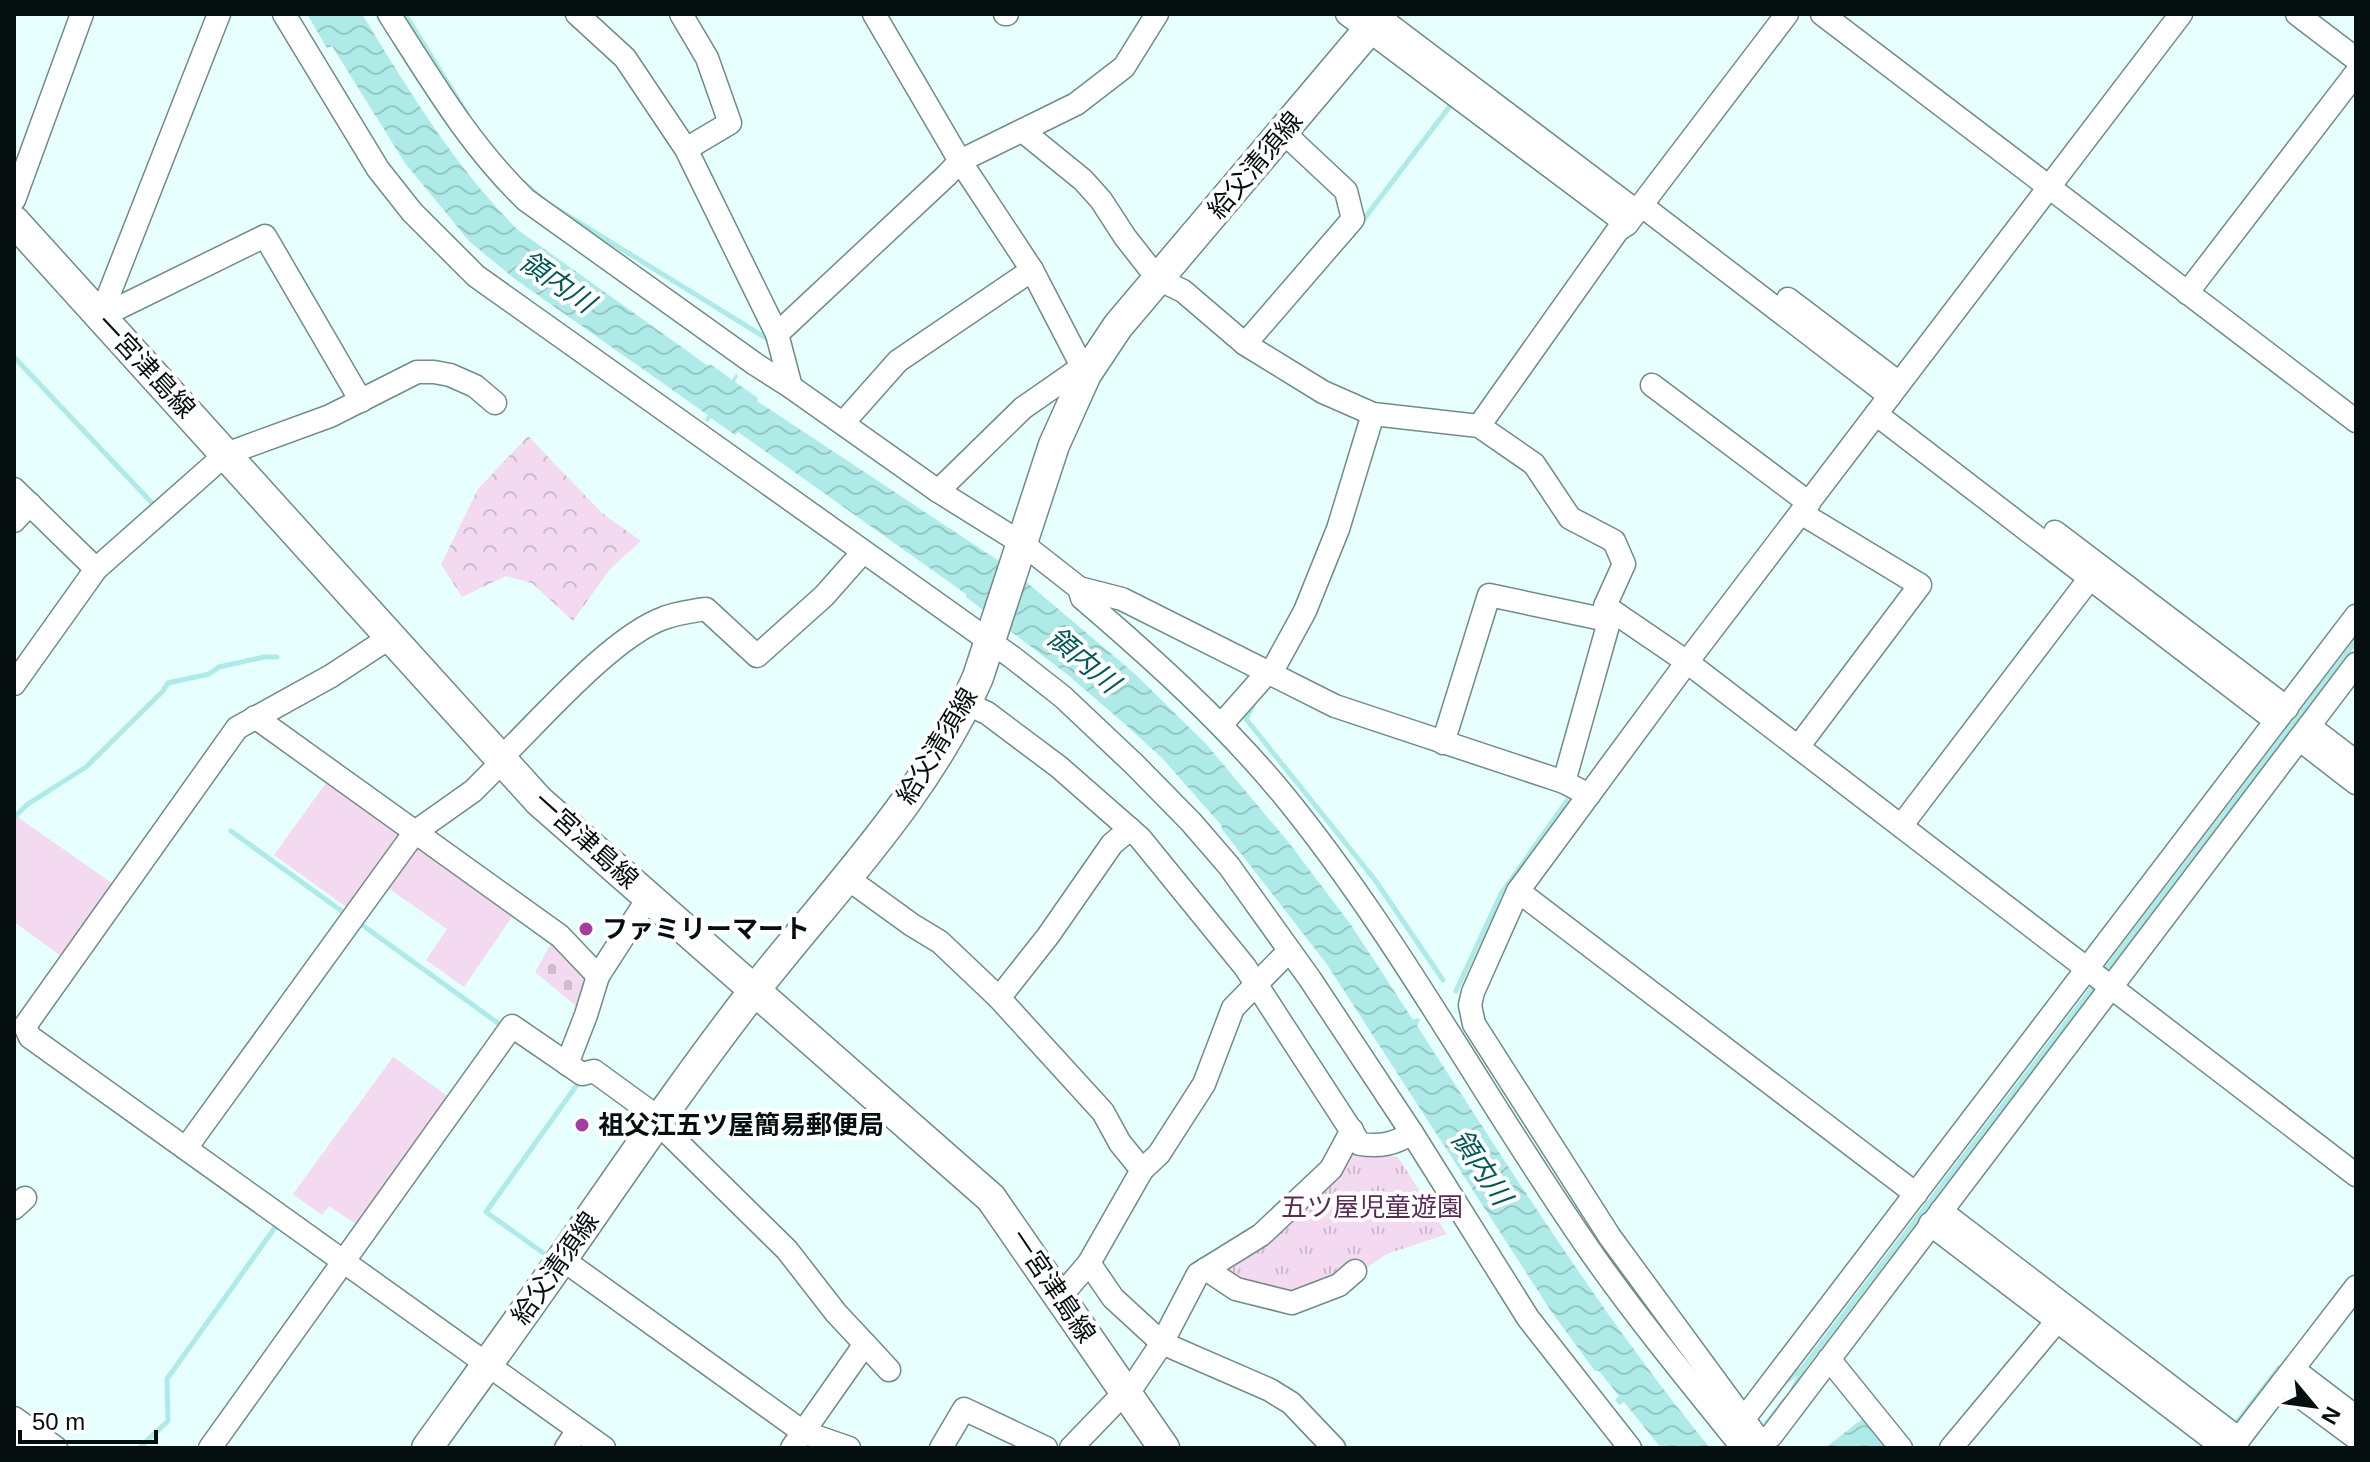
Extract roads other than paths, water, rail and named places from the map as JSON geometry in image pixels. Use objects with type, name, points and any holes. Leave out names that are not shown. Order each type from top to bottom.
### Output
[{"type":"main road","name":"給父清須線","points":[[427,1448],[658,1120],[754,991],[906,802],[937,756],[967,704],[1054,445],[1084,371],[1118,326],[1283,132],[1371,18]]},
{"type":"main road","name":"一宮津島線","points":[[14,221],[539,801],[979,1186],[1001,1212],[1164,1448]]},
{"type":"street","points":[[14,200],[82,14]]},
{"type":"street","points":[[100,317],[219,14]]},
{"type":"street","points":[[284,14],[378,169],[412,212],[476,276],[990,639],[1063,697],[1172,802],[1229,866],[1412,1133],[1528,1318],[1630,1448]]},
{"type":"street","points":[[389,14],[464,131],[526,200],[755,364],[1079,588],[1122,599],[1335,706],[1564,782],[1589,795]]},
{"type":"street","points":[[577,14],[625,58],[686,149],[777,334],[791,387]]},
{"type":"street","points":[[681,14],[707,58],[730,123],[686,149]]},
{"type":"street","points":[[874,14],[960,161],[1032,270],[1084,371],[1023,408],[938,491]]},
{"type":"street","points":[[1479,426],[1618,230],[1638,209],[1787,14]]},
{"type":"street","points":[[1822,14],[2356,421]]},
{"type":"street","points":[[2181,14],[1687,662],[1515,897],[1473,992],[1470,1005],[1474,1024],[1610,1237],[1759,1440],[1771,1436],[2356,664]]},
{"type":"street","points":[[2297,14],[2356,59]]},
{"type":"street","points":[[2317,14],[2356,44]]},
{"type":"street","points":[[777,334],[960,161],[1076,104],[1124,67],[1149,17]]},
{"type":"street","points":[[1371,18],[1638,209],[1887,399],[2282,714]]},
{"type":"street","points":[[2187,293],[2356,73]]},
{"type":"street","points":[[1024,132],[1083,180],[1158,279],[1183,291],[1245,344],[1323,392],[1373,414],[1479,426],[1534,464],[1570,518],[1614,541],[1624,564],[1605,606],[1610,615],[1564,782]]},
{"type":"street","points":[[1245,344],[1353,219],[1346,191],[1283,132]]},
{"type":"street","points":[[100,317],[265,236],[361,401]]},
{"type":"street","points":[[843,423],[898,361],[1032,270]]},
{"type":"street","points":[[14,684],[96,569],[226,454],[330,416],[417,372],[434,372],[475,386],[495,403]]},
{"type":"street","points":[[1652,385],[1805,508],[1920,585],[1798,747]]},
{"type":"street","points":[[1887,399],[2090,578],[2282,714]]},
{"type":"street","points":[[1221,725],[1268,674],[1305,611],[1338,529],[1373,414]]},
{"type":"street","points":[[14,521],[22,496],[96,569]]},
{"type":"street","points":[[186,1148],[415,832],[473,791],[616,648],[666,617],[706,609],[757,656],[824,596],[863,552]]},
{"type":"street","points":[[1901,826],[2090,578]]},
{"type":"street","points":[[1079,588],[1082,598],[1160,665],[1221,725],[1281,793],[1354,889],[1594,1257],[1743,1448]]},
{"type":"street","points":[[1443,743],[1489,595],[1610,615],[1687,662],[2356,1175]]},
{"type":"street","points":[[1743,1420],[2356,616]]},
{"type":"street","points":[[392,636],[331,676],[237,728],[25,1026],[30,1037],[487,1364],[572,1439],[604,1448]]},
{"type":"street","points":[[967,704],[987,713],[1059,767],[1130,829],[1170,873],[1255,983],[1360,1144],[1379,1146],[1398,1142],[1412,1133]]},
{"type":"street","points":[[255,717],[560,936],[598,976]]},
{"type":"street","points":[[2304,733],[2356,762]]},
{"type":"street","points":[[2304,733],[2356,783]]},
{"type":"street","points":[[999,998],[1048,936],[1112,844],[1130,829]]},
{"type":"street","points":[[847,878],[940,942],[999,998],[1103,1112],[1120,1143],[1142,1170]]},
{"type":"street","points":[[567,1064],[598,976],[649,897]]},
{"type":"street","points":[[1515,897],[1912,1199]]},
{"type":"street","points":[[1060,1297],[1089,1263],[1142,1170],[1159,1154],[1191,1106],[1204,1084],[1233,1008],[1289,951]]},
{"type":"street","points":[[210,1448],[512,1026],[582,1074],[594,1071],[658,1120],[787,1250],[836,1313],[889,1370]]},
{"type":"street","points":[[1071,1448],[1126,1393],[1162,1343],[1198,1274],[1261,1235],[1331,1169],[1352,1130]]},
{"type":"street","points":[[1936,1218],[2057,1321],[2232,1445]]},
{"type":"street","points":[[1936,1218],[2232,1445]]},
{"type":"street","points":[[562,1259],[798,1440],[849,1448]]},
{"type":"street","points":[[1089,1263],[1113,1298],[1162,1343],[1281,1396],[1334,1448]]},
{"type":"street","points":[[1206,1269],[1236,1289],[1292,1303],[1339,1285],[1355,1271]]},
{"type":"street","points":[[2232,1445],[2356,1287]]},
{"type":"street","points":[[1951,1448],[2057,1321]]},
{"type":"street","points":[[798,1440],[865,1344]]},
{"type":"street","points":[[1829,1359],[1901,1448]]},
{"type":"street","points":[[2288,1376],[2356,1417]]},
{"type":"street","points":[[2288,1376],[2356,1438]]},
{"type":"street","points":[[941,1448],[964,1409],[1046,1448]]},
{"type":"street","points":[[14,1418],[56,1448]]},
{"type":"street","points":[[14,1448],[33,1432]]},
{"type":"water","name":"領内川","points":[[307,14],[362,14],[453,154],[518,230],[708,366],[710,364],[732,380],[736,374],[735,382],[758,398],[757,401],[1011,569],[1135,674],[1207,745],[1289,843],[1351,925],[1413,1020],[1420,1020],[1417,1026],[1558,1241],[1631,1346],[1710,1448],[1661,1448],[1624,1402],[1619,1405],[1615,1400],[1619,1396],[1599,1371],[1595,1371],[1551,1311],[1326,963],[1222,826],[1163,759],[1068,675],[966,594],[738,432],[735,435],[711,418],[708,422],[705,420],[708,415],[515,279],[470,242],[405,163],[332,46],[327,48]]},
{"type":"water","points":[[1862,1419],[1885,1448],[1825,1448]]},
{"type":"waterway","points":[[405,14],[467,114]]},
{"type":"waterway","points":[[1364,219],[1453,102]]},
{"type":"waterway","points":[[524,183],[541,198]]},
{"type":"waterway","points":[[552,206],[766,338]]},
{"type":"waterway","points":[[14,357],[152,503]]},
{"type":"waterway","points":[[2104,972],[2356,641]]},
{"type":"waterway","points":[[14,817],[28,804],[86,767],[168,683],[209,674],[219,667],[277,657]]},
{"type":"waterway","points":[[1254,703],[1246,719],[1375,880],[1443,980]]},
{"type":"waterway","points":[[1456,991],[1501,894],[1569,798]]},
{"type":"waterway","points":[[231,831],[347,915]]},
{"type":"waterway","points":[[358,922],[502,1026]]},
{"type":"waterway","points":[[1785,1382],[1803,1368],[2094,986]]},
{"type":"waterway","points":[[549,1257],[486,1212],[579,1082],[577,1080]]},
{"type":"waterway","points":[[139,1448],[168,1421],[167,1379],[276,1226],[273,1223]]},
{"type":"waterway","points":[[2235,1425],[2279,1368]]},
{"type":"waterway","points":[[1793,1389],[1803,1369]]},
{"type":"waterway","points":[[1766,1424],[1785,1400]]},
{"type":"place","name":"ファミリーマート","points":[[586,929]]},
{"type":"place","name":"祖父江五ツ屋簡易郵便局","points":[[582,1125]]},
{"type":"park label","name":"五ツ屋児童遊園","points":[[1372,1207]]}]
